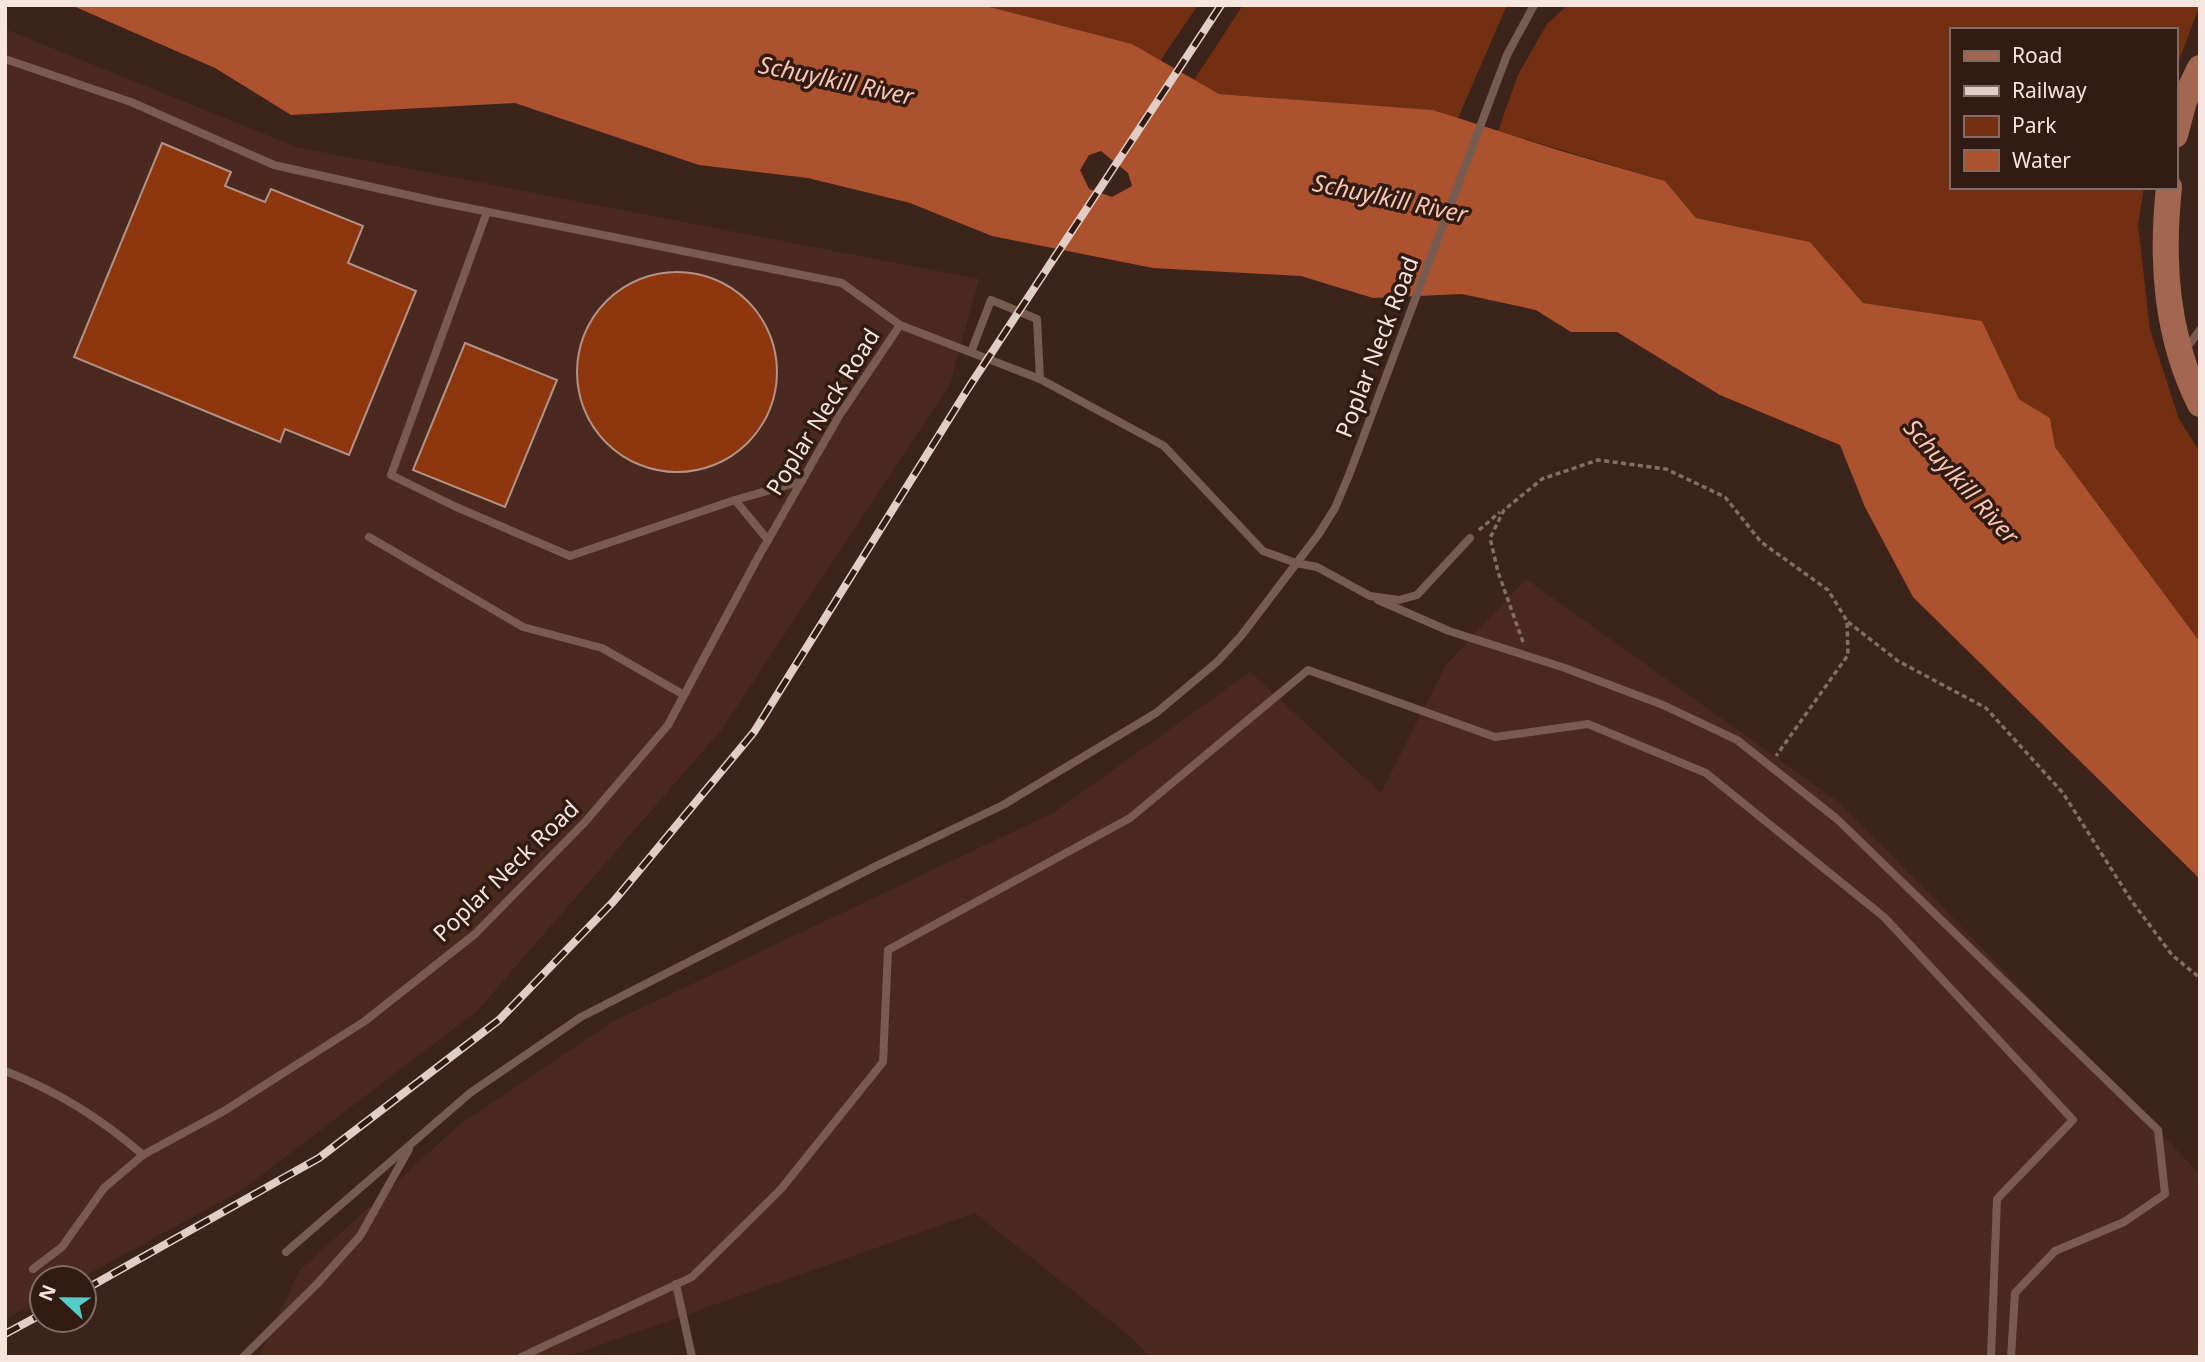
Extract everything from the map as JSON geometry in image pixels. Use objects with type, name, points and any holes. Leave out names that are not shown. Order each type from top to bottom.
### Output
[{"type":"main road","points":[[2177,128],[2184,102],[2200,68]]},
{"type":"main road","points":[[2169,189],[2165,274],[2169,311],[2180,357],[2200,404]]},
{"type":"lane","name":"Poplar Neck Road","points":[[40,1264],[62,1247],[104,1188],[143,1155],[224,1111],[365,1021],[475,934],[585,822],[668,725],[839,416],[900,325],[1040,379],[1164,446],[1263,551],[1296,563],[1335,508],[1507,55],[1534,5]]},
{"type":"lane","points":[[5,58],[131,102],[274,165],[487,212],[842,283],[900,325]]},
{"type":"lane","points":[[487,212],[391,475],[454,506],[570,556],[735,500],[802,481]]},
{"type":"lane","points":[[971,352],[991,300],[1037,319],[1040,379]]},
{"type":"lane","points":[[2180,357],[2200,330]]},
{"type":"lane","points":[[735,500],[768,540]]},
{"type":"lane","points":[[369,537],[523,626],[602,648],[684,695]]},
{"type":"lane","points":[[1370,596],[1399,600],[1417,595],[1470,538]]},
{"type":"lane","points":[[286,1252],[453,1107],[501,1070],[582,1017],[878,865],[1003,805],[1156,713],[1181,694],[1233,644],[1296,563],[1317,567],[1370,596],[1449,631],[1529,656],[1663,705],[1737,740],[1837,819],[2158,1130],[2165,1194],[2124,1223],[2055,1251],[2015,1293],[2011,1357]]},
{"type":"lane","points":[[521,1357],[692,1277],[781,1189],[883,1062],[888,950],[1129,818],[1308,670],[1495,737],[1588,724],[1706,773],[1884,917],[2073,1120],[1997,1199],[1990,1357]]},
{"type":"lane","points":[[5,1072],[60,1098],[116,1131],[143,1155]]},
{"type":"lane","points":[[243,1357],[317,1284],[360,1236],[414,1141]]},
{"type":"lane","points":[[676,1284],[692,1357]]},
{"type":"path","points":[[1470,538],[1542,479],[1598,460],[1666,468],[1725,497],[1761,542],[1828,590],[1847,621],[1898,661],[1986,708],[2063,793],[2131,900],[2172,955],[2200,978]]},
{"type":"path","points":[[1504,510],[1490,538],[1515,623],[1529,656]]},
{"type":"path","points":[[1770,764],[1848,654],[1847,621]]},
{"type":"shaded area","points":[[5,29],[296,147],[979,279],[950,384],[722,729],[477,1011],[242,1190],[98,1269],[98,1264],[28,1264],[28,1307],[5,1319]]},
{"type":"shaded area","points":[[1526,579],[1837,801],[2200,1174],[2200,1357],[1150,1357],[1131,1337],[975,1213],[566,1357],[259,1357],[299,1271],[459,1125],[612,1022],[1053,813],[1250,672],[1381,793],[1446,665]]},
{"type":"green space","points":[[982,5],[1198,5],[1160,61],[1132,44]]},
{"type":"green space","points":[[1243,5],[1507,5],[1458,118],[1433,110],[1219,94],[1194,80]]},
{"type":"green space","points":[[1568,5],[2200,5],[2177,66],[2177,28],[1950,28],[1950,189],[2144,189],[2138,224],[2150,330],[2179,419],[2200,452],[2200,642],[2055,447],[2050,418],[2019,399],[1982,321],[1863,303],[1810,242],[1696,218],[1665,181],[1498,131],[1518,75],[1547,24]]},
{"type":"water","name":"Schuylkill River","points":[[71,5],[982,5],[1132,44],[1219,94],[1433,110],[1665,181],[1696,218],[1810,242],[1863,303],[1982,321],[2019,399],[2050,418],[2055,447],[2200,642],[2200,879],[1913,597],[1865,507],[1840,445],[1720,395],[1617,332],[1571,332],[1536,310],[1462,294],[1373,298],[1301,276],[1153,268],[992,236],[910,203],[808,178],[699,165],[515,103],[291,115],[215,68]],"holes":[[[1101,151],[1128,173],[1132,186],[1112,197],[1089,189],[1080,170],[1089,155]]]},
{"type":"building","points":[[162,143],[231,172],[225,186],[265,202],[271,189],[363,226],[348,263],[416,291],[349,455],[285,429],[280,442],[74,357]]},
{"type":"building","points":[[677,272],[715,280],[748,301],[769,334],[777,372],[769,410],[748,443],[715,464],[677,472],[639,464],[606,443],[585,410],[577,372],[585,334],[606,301],[639,280]]},
{"type":"building","points":[[465,343],[557,380],[505,507],[413,470]]},
{"type":"railway","points":[[98,1282],[319,1158],[499,1020],[613,902],[754,732],[969,387],[1221,5]]},
{"type":"railway","points":[[5,1334],[28,1322]]}]
